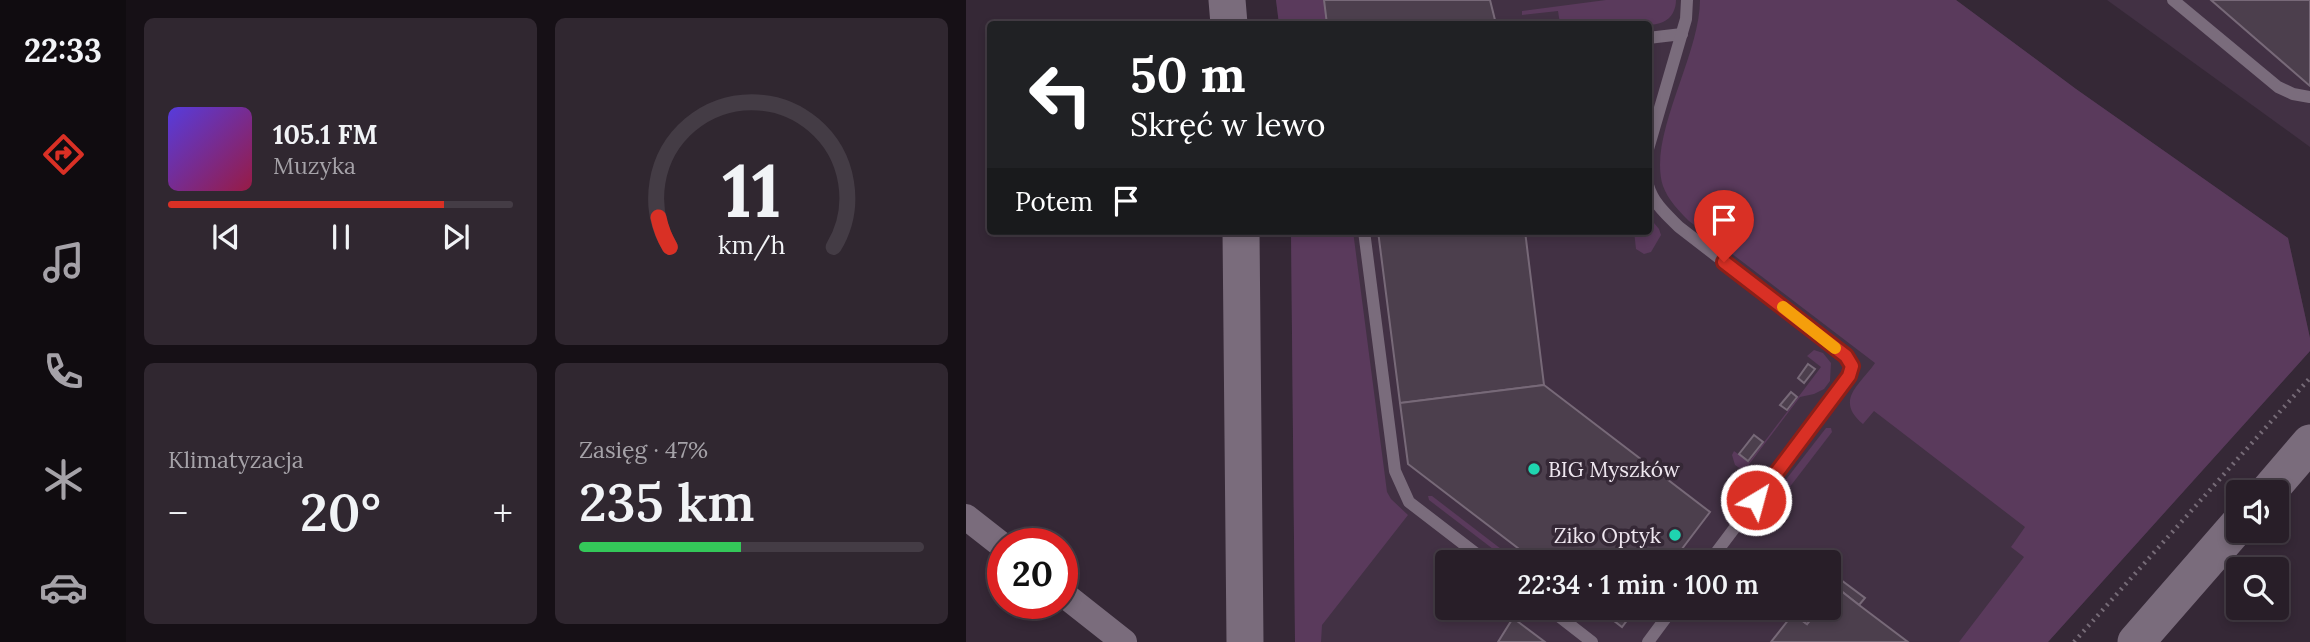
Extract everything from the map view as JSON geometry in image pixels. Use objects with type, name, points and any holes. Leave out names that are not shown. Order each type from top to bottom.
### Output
[{"type":"main road","points":[[1227,0],[1229,21]]},
{"type":"main road","points":[[1241,235],[1245,642]]},
{"type":"main road","points":[[2278,480],[2310,443]]},
{"type":"main road","points":[[2136,642],[2226,539]]},
{"type":"street","points":[[966,517],[987,533]]},
{"type":"street","points":[[1078,606],[1124,642]]},
{"type":"lane","points":[[1652,135],[1686,19],[1686,0]]},
{"type":"lane","points":[[2173,0],[2278,87],[2293,94],[2310,97]]},
{"type":"lane","points":[[1652,38],[1682,34]]},
{"type":"lane","points":[[1652,196],[1679,227],[1846,356],[1852,366],[1849,376],[1718,550]]},
{"type":"lane","points":[[1365,235],[1395,471],[1409,502],[1471,550]]},
{"type":"lane","points":[[1564,620],[1592,642]]},
{"type":"lane","points":[[1648,642],[1664,620]]},
{"type":"path","points":[[2074,642],[2310,378]]},
{"type":"shaded area","points":[[1276,0],[1956,0],[2076,89],[2288,238],[2310,338],[2310,351],[2048,642],[1295,642],[1291,235],[1652,235],[1652,21],[1279,21]]},
{"type":"shaded area","points":[[1276,0],[1324,0],[1327,21],[1279,21]]},
{"type":"shaded area","points":[[1606,0],[1676,0],[1669,18],[1652,24],[1652,21],[1560,21],[1558,11],[1522,15],[1522,11]]},
{"type":"shaded area","points":[[1700,0],[1956,0],[2076,89],[2288,238],[2310,338],[2310,351],[2048,642],[1959,642],[2024,557],[2011,547],[2025,527],[1874,411],[1863,424],[1855,415],[1850,400],[1852,393],[1875,363],[1689,221],[1668,196],[1663,186],[1660,166],[1662,144],[1692,46]]},
{"type":"shaded area","points":[[2107,0],[2310,0],[2310,147]]},
{"type":"shaded area","points":[[1652,221],[1661,235],[1651,252],[1644,254],[1636,249],[1634,235],[1652,235]]},
{"type":"shaded area","points":[[1291,235],[1354,235],[1387,492],[1408,515],[1322,625],[1321,642],[1295,642]]},
{"type":"shaded area","points":[[1814,350],[1823,353],[1831,363],[1830,381],[1824,389],[1800,397],[1744,471],[1735,465],[1732,455],[1734,451],[1749,462],[1821,367],[1807,356]]},
{"type":"shaded area","points":[[1826,428],[1831,428],[1832,432],[1779,501],[1776,501],[1774,495]]},
{"type":"shaded area","points":[[1428,496],[1432,496],[1502,550],[1494,550],[1429,500]]},
{"type":"building","points":[[1324,0],[1490,0],[1495,21],[1327,21]]},
{"type":"building","points":[[2211,0],[2310,0],[2310,86]]},
{"type":"building","points":[[1379,235],[1525,235],[1544,385],[1400,403]]},
{"type":"building","points":[[1808,364],[1815,369],[1804,383],[1798,378]]},
{"type":"building","name":"BIG Myszków","points":[[1544,385],[1710,512],[1681,550],[1520,550],[1408,464],[1400,403]]},
{"type":"building","points":[[1791,392],[1797,397],[1787,410],[1780,405]]},
{"type":"building","points":[[1754,435],[1763,442],[1748,461],[1739,454]]},
{"type":"building","points":[[1841,580],[1865,598],[1859,605],[1841,591]]},
{"type":"building","points":[[1841,591],[1908,642],[1771,642],[1788,620],[1801,620],[1807,624],[1810,620],[1841,620]]},
{"type":"building","points":[[1512,620],[1516,620],[1545,642],[1498,642]]},
{"type":"building","points":[[1613,620],[1627,620],[1622,627]]},
{"type":"slow traffic","points":[[1783,307],[1835,348]]},
{"type":"place","name":"BIG Myszków","points":[[1534,469]]},
{"type":"place","name":"Ziko Optyk","points":[[1675,535]]},
{"type":"route","points":[[1724,262],[1846,356],[1852,366],[1849,376],[1756,500]]}]
